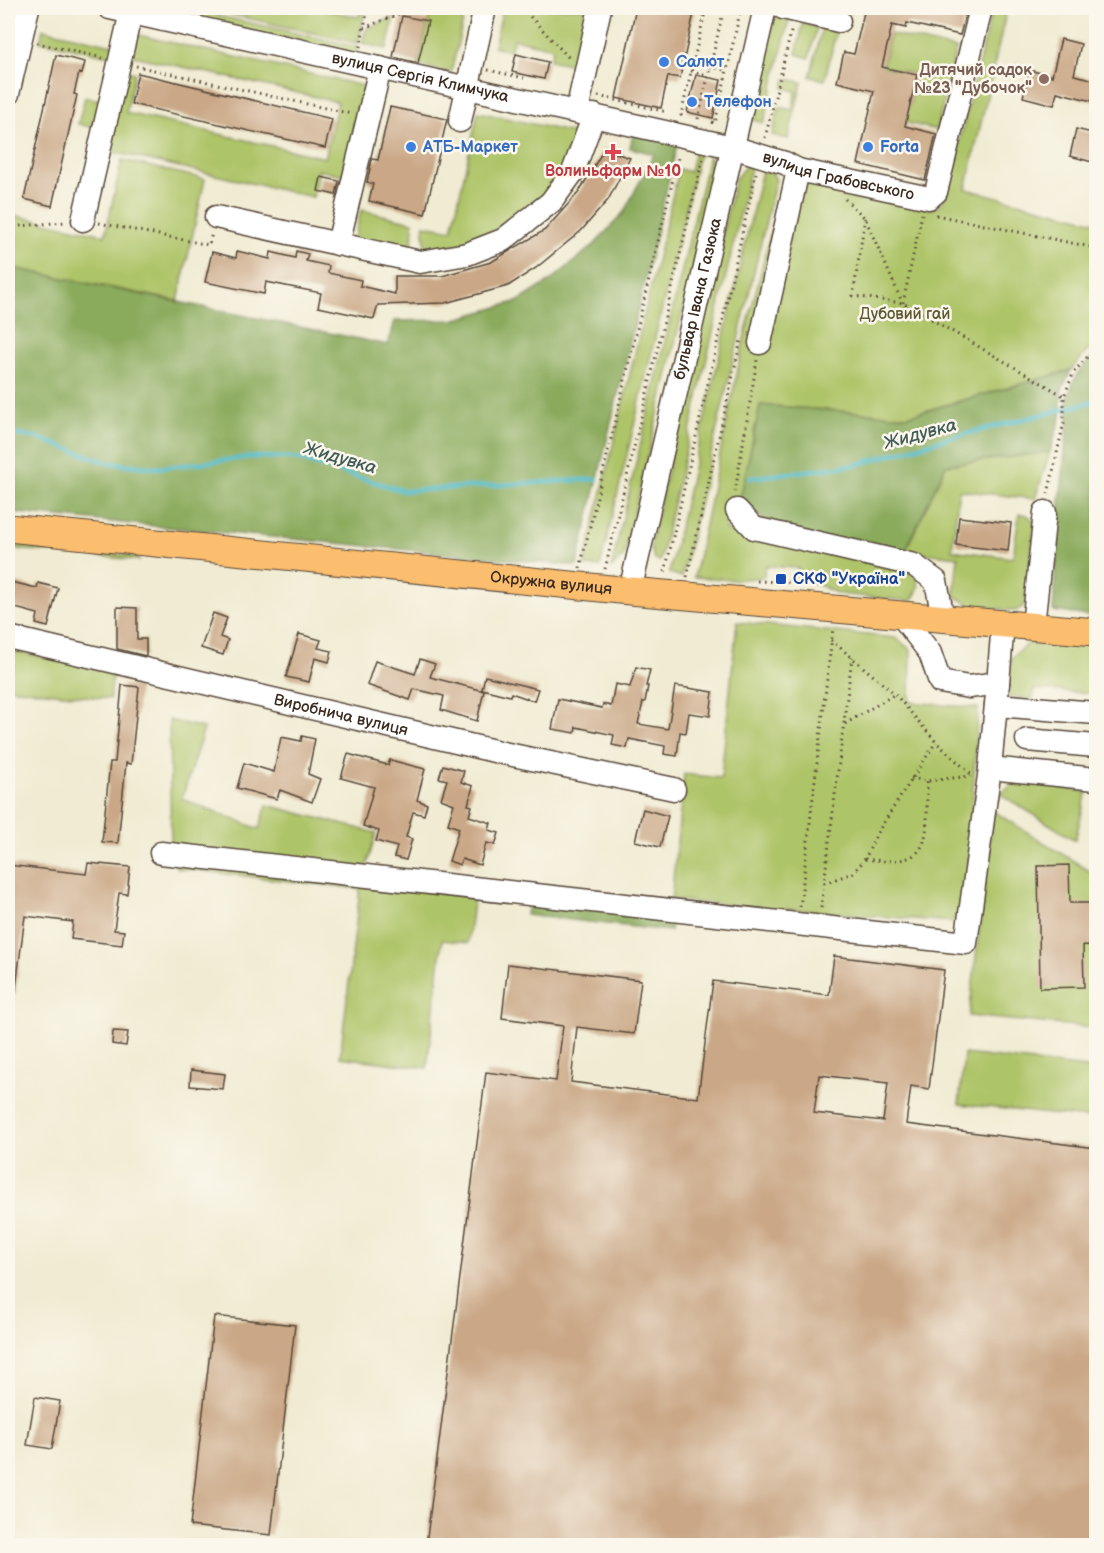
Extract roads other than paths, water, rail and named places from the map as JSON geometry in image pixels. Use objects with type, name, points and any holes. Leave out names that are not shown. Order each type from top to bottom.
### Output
[{"type":"main road","name":"Окружна вулиця","points":[[8,528],[630,591],[1096,632]]},
{"type":"street","points":[[8,94],[28,8]]},
{"type":"street","points":[[460,121],[485,8]]},
{"type":"street","points":[[216,217],[420,262],[467,254],[503,240],[551,202],[573,172],[600,8]]},
{"type":"street","name":"бульвар Івана Газюка","points":[[630,591],[765,8]]},
{"type":"street","name":"вулиця Грабовського","points":[[732,147],[785,162],[798,170],[929,198],[936,192],[981,8]]},
{"type":"street","points":[[790,9],[839,21]]},
{"type":"street","points":[[83,220],[119,62],[120,10]]},
{"type":"street","name":"вулиця Сергія Климчука","points":[[120,10],[380,68],[470,77],[584,98],[707,141],[732,147]]},
{"type":"street","points":[[338,244],[380,68]]},
{"type":"street","points":[[750,341],[798,170]]},
{"type":"street","points":[[737,510],[754,528],[914,565],[936,581],[943,618]]},
{"type":"street","points":[[1033,626],[1045,512]]},
{"type":"street","points":[[901,615],[930,653],[940,682],[997,694],[1029,707],[1096,713]]},
{"type":"street","points":[[161,853],[966,942],[980,772],[997,694],[1003,623]]},
{"type":"street","name":"Виробнича вулиця","points":[[8,637],[503,753],[674,789]]},
{"type":"street","points":[[1024,772],[1029,707]]},
{"type":"street","points":[[1027,740],[1096,746]]},
{"type":"street","points":[[980,772],[1024,772],[1096,780]]},
{"type":"waterway","name":"Жидувка","points":[[749,478],[855,465],[945,439],[1096,401]]},
{"type":"waterway","name":"Жидувка","points":[[8,434],[35,437],[108,463],[158,468],[251,457],[295,458],[404,491],[597,479]]},
{"type":"place","name":"Салют","points":[[664,62]]},
{"type":"place","name":"Дитячий садок №23 \"Дубочок\"","points":[[1044,79]]},
{"type":"place","name":"Телефон","points":[[692,102]]},
{"type":"place","name":"АТБ-Маркет","points":[[411,147]]},
{"type":"place","name":"Forta","points":[[868,147]]},
{"type":"place","name":"Волиньфарм №10","points":[[613,152]]},
{"type":"place","name":"СКФ \"Україна\"","points":[[781,579]]},
{"type":"park label","name":"Дубовий гай","points":[[905,314]]}]
